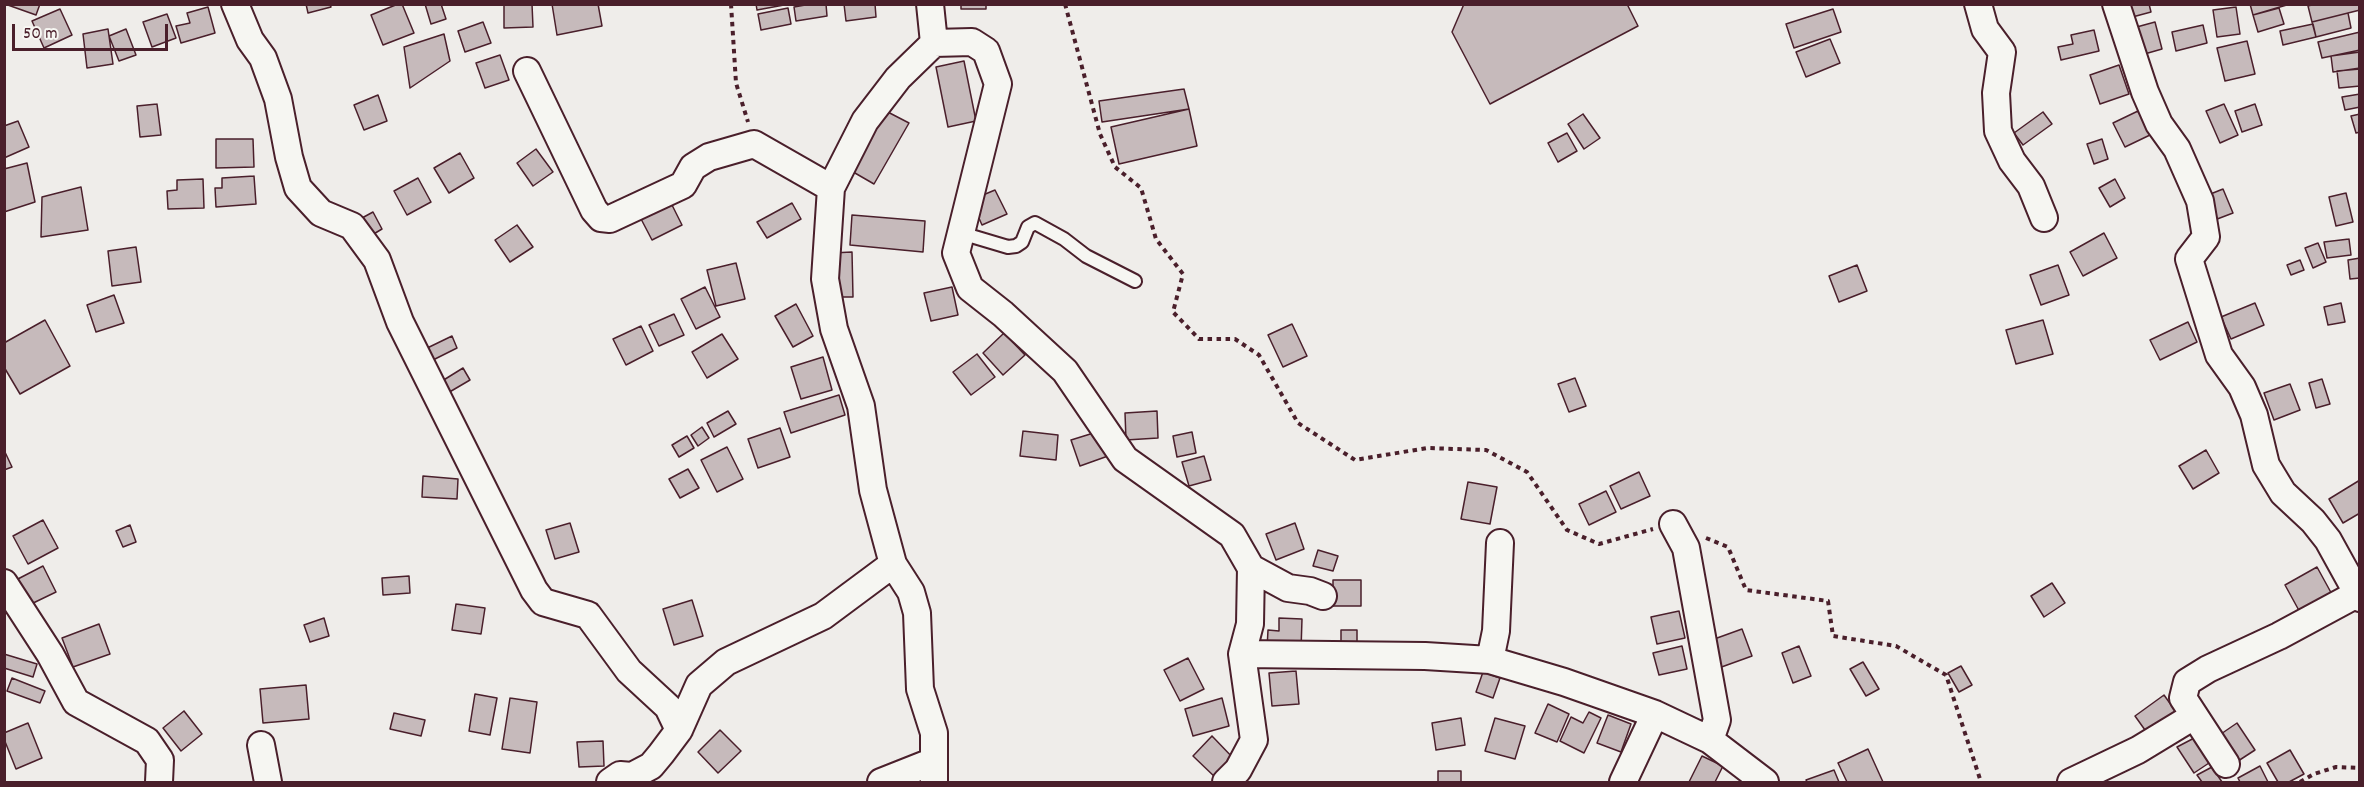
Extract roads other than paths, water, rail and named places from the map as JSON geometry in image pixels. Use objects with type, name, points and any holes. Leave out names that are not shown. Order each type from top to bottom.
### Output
[{"type":"street","points":[[235,4],[250,40],[263,58],[278,99],[289,157],[298,188],[321,213],[352,226],[377,260],[400,322],[534,590],[543,602],[588,615],[629,671],[668,707],[679,730]]},
{"type":"street","points":[[930,4],[934,43]]},
{"type":"street","points":[[1978,4],[1985,29],[2002,52],[1996,93],[1998,132],[2012,161],[2031,186],[2044,218]]},
{"type":"street","points":[[2116,4],[2145,92],[2159,124],[2177,149],[2200,201],[2206,237],[2189,260],[2219,356],[2242,387],[2250,406],[2266,465],[2283,494],[2313,521],[2328,540],[2358,596],[2208,669],[2187,682],[2183,698],[2226,764]]},
{"type":"street","points":[[881,783],[934,772],[934,733],[920,689],[917,613],[912,592],[893,564],[873,490],[861,406],[834,329],[825,279],[831,188],[866,121],[898,78],[934,43],[972,42],[986,51],[998,84],[956,253],[970,288],[1003,314],[1065,371],[1125,459],[1232,535],[1251,568],[1250,624],[1242,654],[1254,740],[1238,770],[1226,783]]},
{"type":"street","points":[[527,71],[594,210],[601,218],[610,219],[683,185],[693,168],[709,158],[754,144],[831,188]]},
{"type":"street","points":[[1673,524],[1686,548],[1717,720],[1710,740]]},
{"type":"street","points":[[1490,660],[1496,632],[1500,543]]},
{"type":"street","points":[[610,783],[620,775],[632,776],[651,766],[679,730],[699,686],[726,662],[823,616],[893,564]]},
{"type":"street","points":[[1251,568],[1288,588],[1310,591],[1323,596]]},
{"type":"street","points":[[4,583],[50,654],[76,702],[147,741],[160,760],[159,783]]},
{"type":"street","points":[[1242,654],[1425,656],[1490,660],[1564,682],[1655,714],[1710,740],[1765,783]]},
{"type":"street","points":[[1623,783],[1655,714]]},
{"type":"street","points":[[2071,783],[2138,750],[2194,716]]},
{"type":"street","points":[[261,745],[268,783]]},
{"type":"lane","points":[[962,233],[1008,248],[1022,242],[1028,227],[1035,223],[1064,239],[1086,256],[1135,280]]}]
